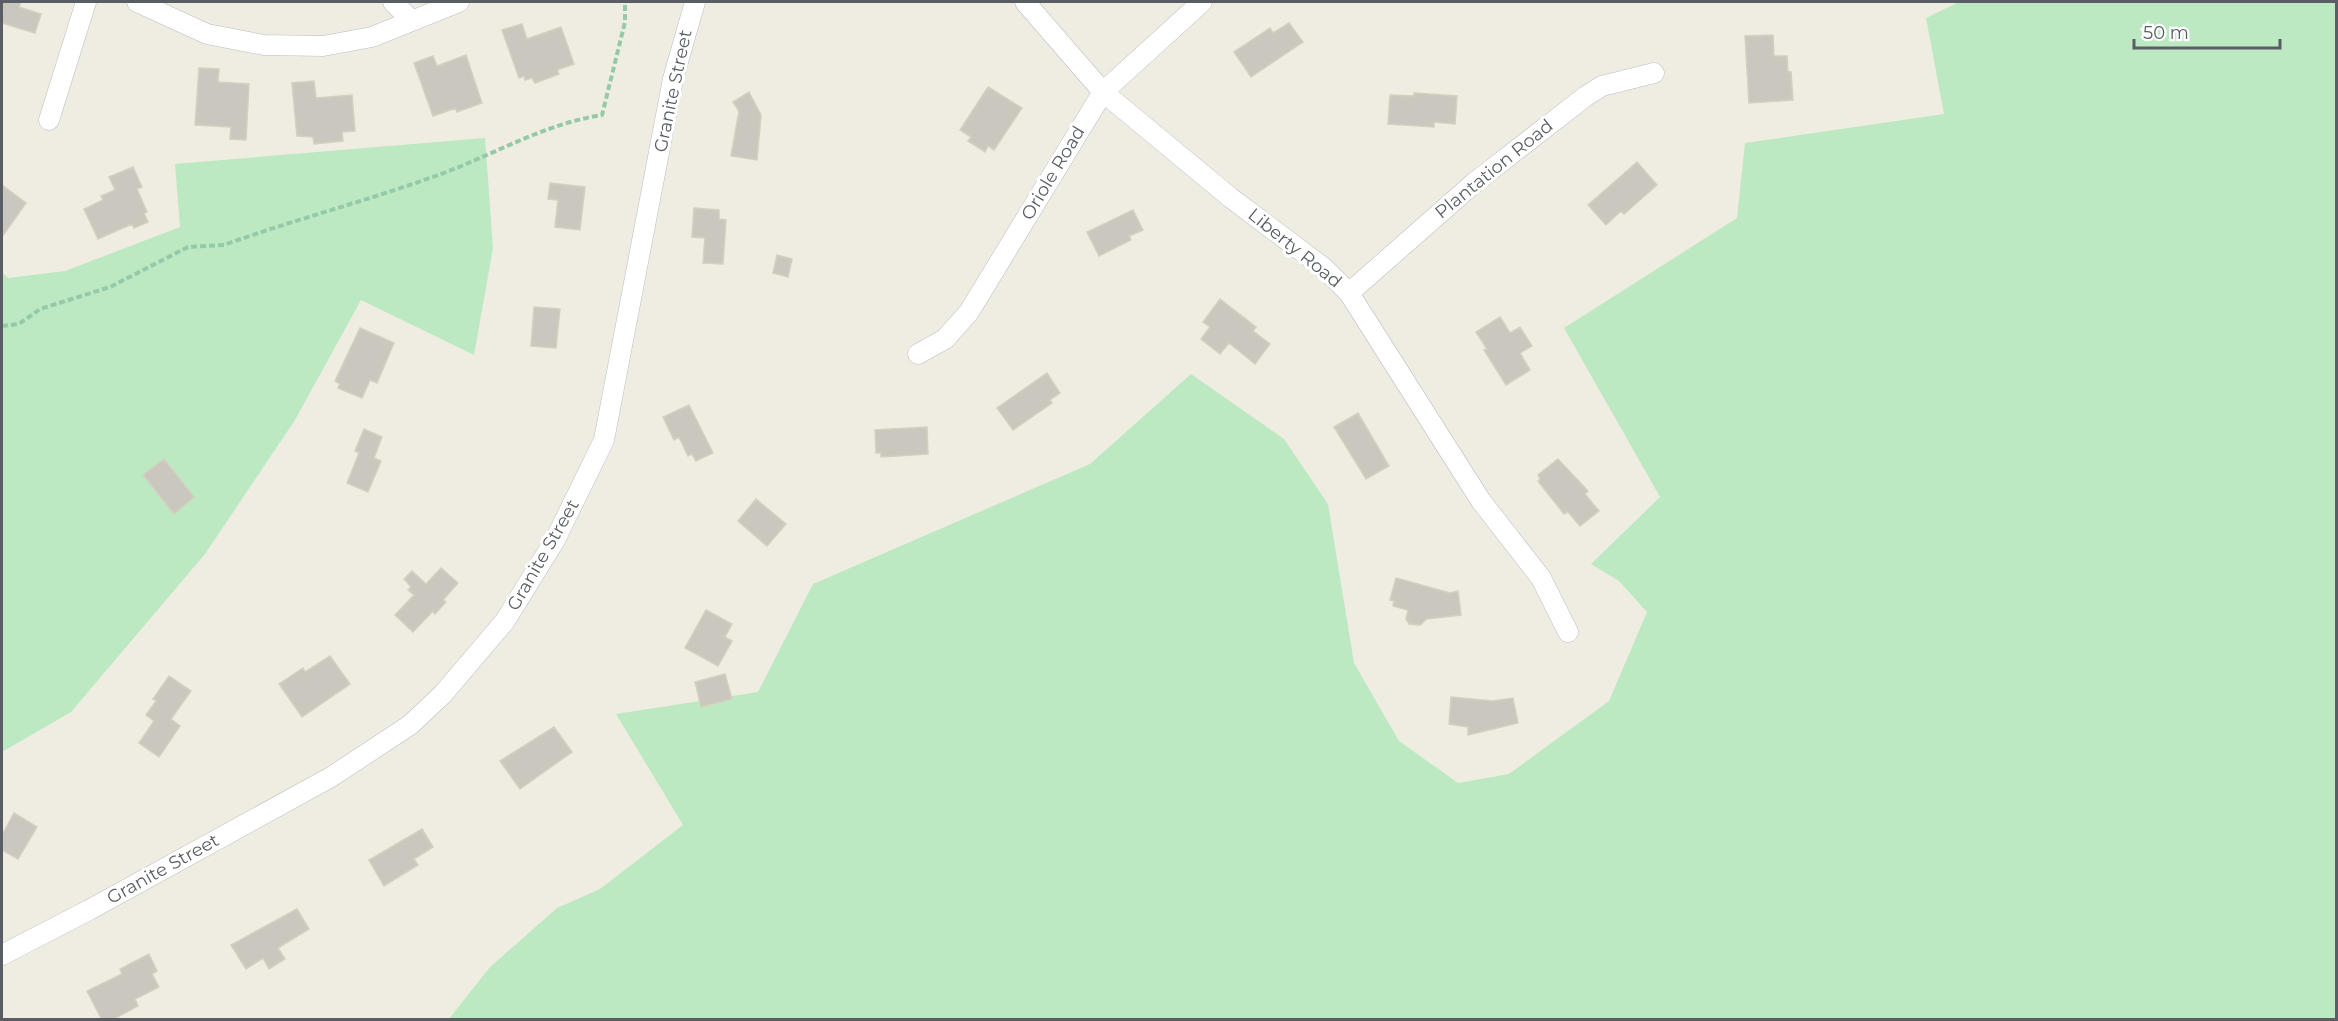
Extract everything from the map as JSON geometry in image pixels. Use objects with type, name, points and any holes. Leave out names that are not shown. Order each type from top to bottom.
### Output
[{"type":"street","points":[[49,120],[86,2]]},
{"type":"street","points":[[137,2],[207,34],[264,45],[323,46],[372,37],[459,2]]},
{"type":"street","points":[[393,2],[411,20]]},
{"type":"street","name":"Granite Street","points":[[2,955],[90,910],[331,777],[410,725],[443,694],[506,621],[555,540],[604,440],[674,79],[695,2]]},
{"type":"street","name":"Liberty Road","points":[[1025,2],[1102,92],[1231,198],[1324,268],[1349,293],[1481,501],[1541,578],[1568,632]]},
{"type":"street","name":"Oriole Road","points":[[918,354],[945,339],[969,312],[1102,92],[1202,2]]},
{"type":"street","name":"Plantation Road","points":[[1349,293],[1474,183],[1586,96],[1602,86],[1654,73]]},
{"type":"path","points":[[2,326],[20,324],[40,309],[110,287],[188,247],[224,245],[442,174],[543,129],[574,119],[602,115],[625,22],[625,2]]},
{"type":"green space","points":[[1959,2],[2336,2],[2336,1019],[448,1020],[490,967],[557,908],[600,889],[683,825],[616,714],[758,692],[813,584],[1090,464],[1191,374],[1284,439],[1328,504],[1354,663],[1399,741],[1458,783],[1509,774],[1609,701],[1647,612],[1619,581],[1591,564],[1660,497],[1564,328],[1737,218],[1745,143],[1944,114],[1926,18]]},
{"type":"green space","points":[[485,138],[493,248],[474,355],[361,300],[295,420],[205,554],[71,712],[2,752],[2,272],[8,278],[65,271],[180,227],[175,164]]},
{"type":"building","points":[[2,2],[21,2],[19,7],[41,14],[35,33],[2,23]]},
{"type":"building","points":[[1289,23],[1303,42],[1251,77],[1234,52],[1270,28],[1273,33]]},
{"type":"building","points":[[522,24],[527,39],[561,27],[574,64],[557,70],[559,74],[535,83],[532,78],[525,80],[524,76],[519,78],[502,30]]},
{"type":"building","points":[[1773,35],[1774,56],[1787,56],[1788,72],[1791,72],[1793,100],[1749,103],[1745,36]]},
{"type":"building","points":[[466,55],[482,103],[457,112],[456,108],[433,116],[414,63],[433,56],[437,66]]},
{"type":"building","points":[[199,68],[219,69],[218,82],[249,84],[246,140],[230,139],[231,127],[195,125]]},
{"type":"building","points":[[314,81],[316,98],[352,95],[355,131],[342,132],[343,141],[314,144],[313,137],[297,136],[292,83]]},
{"type":"building","points":[[988,87],[1022,108],[994,150],[988,146],[985,152],[968,141],[971,137],[960,130]]},
{"type":"building","points":[[749,92],[761,115],[757,160],[731,156],[739,111],[733,102]]},
{"type":"building","points":[[1414,93],[1457,96],[1455,124],[1434,122],[1434,127],[1388,124],[1390,95],[1414,96]]},
{"type":"building","points":[[1637,162],[1657,185],[1624,214],[1621,211],[1606,225],[1588,205]]},
{"type":"building","points":[[133,167],[142,187],[137,189],[147,212],[144,213],[148,222],[134,228],[132,224],[98,239],[84,209],[103,200],[101,196],[115,190],[109,177]]},
{"type":"building","points":[[550,183],[585,187],[580,230],[555,227],[558,200],[548,199]]},
{"type":"building","points":[[2,185],[26,203],[2,237]]},
{"type":"building","points":[[694,208],[719,210],[719,219],[726,220],[723,264],[703,263],[705,238],[692,237]]},
{"type":"building","points":[[1133,210],[1143,230],[1129,236],[1131,240],[1099,256],[1087,232]]},
{"type":"building","points":[[777,255],[792,259],[788,277],[773,273]]},
{"type":"building","points":[[1220,299],[1256,327],[1253,331],[1270,344],[1255,364],[1229,343],[1220,354],[1201,339],[1210,327],[1203,322]]},
{"type":"building","points":[[534,307],[560,309],[556,348],[531,346]]},
{"type":"building","points":[[1500,317],[1510,333],[1520,327],[1532,346],[1520,353],[1530,370],[1506,385],[1484,350],[1487,349],[1476,332]]},
{"type":"building","points":[[360,328],[394,343],[377,383],[370,380],[362,398],[338,388],[340,384],[335,381]]},
{"type":"building","points":[[1047,373],[1060,393],[1050,400],[1052,403],[1013,430],[997,408]]},
{"type":"building","points":[[689,405],[713,453],[696,461],[692,454],[688,456],[679,437],[674,440],[663,417]]},
{"type":"building","points":[[1358,413],[1389,466],[1366,479],[1334,427]]},
{"type":"building","points":[[927,427],[928,454],[881,457],[881,453],[876,453],[875,430]]},
{"type":"building","points":[[364,429],[382,437],[374,458],[381,461],[368,492],[347,483],[359,453],[355,451]]},
{"type":"building","points":[[164,459],[194,497],[174,514],[143,475]]},
{"type":"building","points":[[1558,459],[1588,491],[1585,494],[1599,511],[1580,526],[1568,512],[1564,514],[1538,481],[1540,479],[1538,475]]},
{"type":"building","points":[[756,499],[786,524],[767,546],[738,521]]},
{"type":"building","points":[[441,568],[458,583],[443,600],[446,602],[435,614],[433,611],[413,632],[395,615],[414,595],[408,590],[411,587],[404,579],[412,571],[426,584]]},
{"type":"building","points":[[1396,578],[1450,593],[1458,591],[1461,615],[1427,619],[1420,625],[1409,624],[1406,619],[1408,610],[1393,606],[1394,601],[1390,600]]},
{"type":"building","points":[[706,610],[732,624],[725,637],[732,641],[718,666],[685,648]]},
{"type":"building","points":[[330,656],[350,684],[302,717],[279,684],[303,668],[305,672]]},
{"type":"building","points":[[725,674],[732,699],[701,707],[695,682]]},
{"type":"building","points":[[169,676],[191,691],[171,719],[180,726],[159,757],[139,743],[154,721],[146,715],[156,701],[153,699]]},
{"type":"building","points":[[1451,697],[1493,701],[1513,698],[1518,723],[1468,735],[1468,727],[1449,724]]},
{"type":"building","points":[[554,727],[572,752],[520,789],[500,761]]},
{"type":"building","points":[[14,813],[37,827],[18,859],[2,850],[2,835]]},
{"type":"building","points":[[422,829],[433,847],[414,859],[418,865],[384,886],[369,860]]},
{"type":"building","points":[[297,909],[309,929],[278,948],[285,959],[269,969],[263,958],[246,969],[231,945]]},
{"type":"building","points":[[149,954],[157,971],[152,974],[159,987],[135,999],[138,1006],[112,1020],[102,1020],[87,991],[122,974],[120,969]]}]
